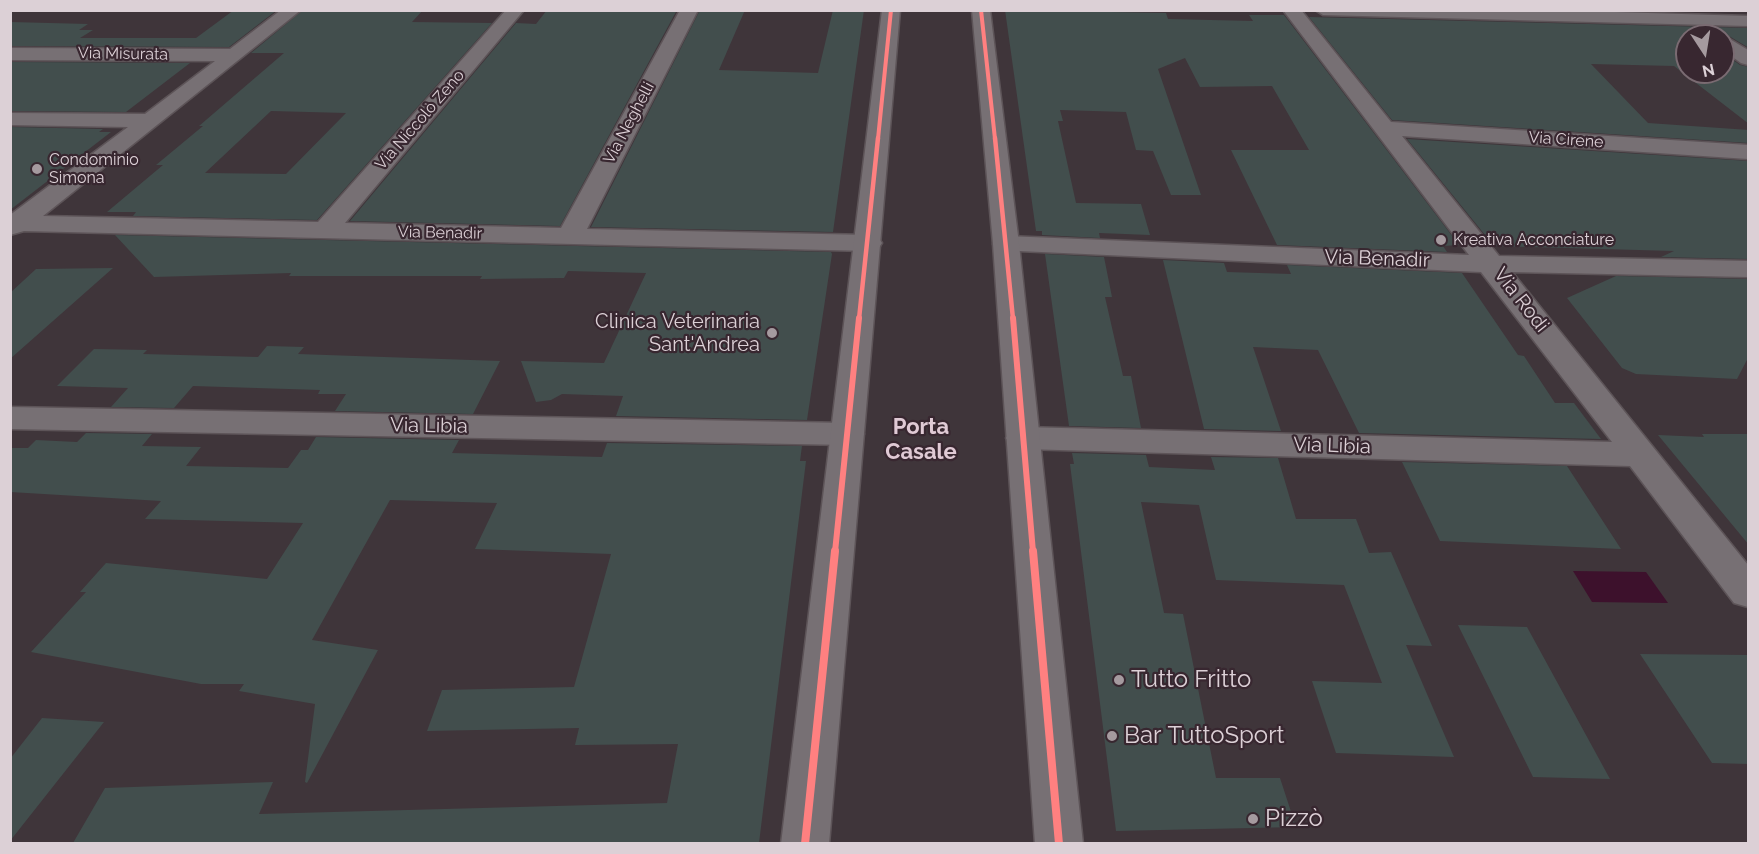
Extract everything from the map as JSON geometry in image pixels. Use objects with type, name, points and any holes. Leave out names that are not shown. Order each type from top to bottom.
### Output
[{"type":"street","points":[[13,225],[293,10]]},
{"type":"street","name":"Via Niccolò Zeno","points":[[325,230],[516,10]]},
{"type":"street","name":"Via Neghelli","points":[[570,236],[688,10]]},
{"type":"street","points":[[805,843],[891,10]]},
{"type":"street","points":[[981,10],[1006,244],[1059,843]]},
{"type":"street","name":"Via Rodi","points":[[1291,10],[1749,592]]},
{"type":"street","points":[[1323,10],[1686,15],[1749,21]]},
{"type":"street","points":[[1686,15],[1698,24]]},
{"type":"street","points":[[1735,49],[1749,59]]},
{"type":"street","name":"Via Misurata","points":[[10,54],[236,55]]},
{"type":"street","points":[[10,119],[151,121]]},
{"type":"street","name":"Via Cirene","points":[[1383,128],[1749,152]]},
{"type":"street","name":"Via Benadir","points":[[13,225],[868,243]]},
{"type":"street","name":"Via Benadir","points":[[1006,244],[1492,264],[1749,269]]},
{"type":"street","name":"Via Libia","points":[[10,418],[847,434]]},
{"type":"street","name":"Via Libia","points":[[1023,438],[1640,455]]},
{"type":"shaded area","points":[[1573,571],[1646,572],[1668,603],[1592,602]]},
{"type":"building","points":[[234,10],[277,10],[229,47],[10,46],[10,22],[88,24],[79,30],[93,30],[80,38],[196,38]]},
{"type":"building","points":[[303,10],[423,10],[412,22],[492,23],[317,220],[133,216],[136,212],[107,212],[163,165],[156,165],[203,126],[199,126],[284,53],[251,53]],"holes":[[[271,111],[346,113],[286,174],[205,173]]]},
{"type":"building","points":[[547,10],[677,10],[560,226],[350,221],[516,23],[536,24]]},
{"type":"building","points":[[700,10],[745,10],[719,70],[818,73],[833,10],[864,10],[833,232],[591,227]]},
{"type":"building","points":[[1005,10],[1166,13],[1168,19],[1253,21],[1249,15],[1284,15],[1459,245],[1443,246],[1447,252],[1277,245],[1231,150],[1309,150],[1272,86],[1200,87],[1185,58],[1158,69],[1201,195],[1171,195],[1153,151],[1136,150],[1126,112],[1060,110],[1063,121],[1058,121],[1076,203],[1141,204],[1150,235],[1099,233],[1100,238],[1042,235],[1042,231],[1036,231]]},
{"type":"building","points":[[1309,17],[1675,26],[1675,67],[1591,64],[1648,123],[1749,130],[1749,143],[1392,120]]},
{"type":"building","points":[[1735,28],[1749,28],[1749,48],[1735,40]]},
{"type":"building","points":[[1735,61],[1749,67],[1749,124],[1697,84],[1735,84]]},
{"type":"building","points":[[10,62],[190,63],[126,112],[10,111]]},
{"type":"building","name":"Condominio Simona","points":[[10,127],[103,129],[99,132],[111,132],[10,210]]},
{"type":"building","points":[[1407,139],[1749,161],[1749,259],[1661,257],[1674,251],[1494,246]]},
{"type":"building","points":[[115,235],[831,252],[832,254],[807,420],[616,416],[623,396],[562,394],[551,400],[536,402],[521,361],[604,363],[646,273],[568,271],[564,278],[480,279],[482,276],[289,276],[291,273],[154,277]]},
{"type":"building","points":[[1045,254],[1104,257],[1112,297],[1105,297],[1123,376],[1131,376],[1141,428],[1069,426]]},
{"type":"building","points":[[1163,260],[1224,263],[1227,272],[1291,274],[1287,265],[1462,273],[1518,355],[1524,356],[1555,403],[1574,403],[1601,439],[1359,433],[1318,350],[1253,347],[1281,431],[1204,429]]},
{"type":"building","points":[[113,268],[10,359],[10,293],[36,269]]},
{"type":"building","points":[[1616,276],[1749,279],[1749,356],[1737,379],[1636,374],[1622,368],[1567,298]]},
{"type":"building","points":[[267,346],[304,347],[298,354],[500,361],[473,414],[335,411],[346,394],[318,394],[320,390],[193,386],[174,408],[111,407],[128,388],[57,386],[94,349],[147,350],[143,354],[258,357]]},
{"type":"building","points":[[86,433],[152,434],[142,446],[201,447],[186,466],[288,468],[301,450],[308,450],[316,437],[459,440],[452,453],[602,457],[607,443],[802,446],[800,461],[806,461],[759,843],[73,843],[105,788],[273,782],[259,814],[667,803],[678,744],[575,745],[579,728],[427,731],[442,690],[574,687],[611,554],[475,549],[497,503],[390,500],[312,640],[378,650],[307,783],[305,782],[315,704],[239,691],[244,684],[201,684],[31,652],[86,592],[80,592],[106,563],[267,579],[303,523],[145,519],[161,501],[10,492],[10,448],[28,448],[36,440],[77,442]]},
{"type":"building","points":[[1702,434],[1749,434],[1749,545],[1658,435],[1704,437]]},
{"type":"building","points":[[1072,453],[1146,455],[1149,467],[1215,470],[1211,457],[1278,458],[1296,519],[1356,519],[1369,553],[1391,552],[1432,646],[1406,645],[1454,757],[1336,753],[1312,681],[1382,683],[1344,585],[1216,580],[1199,505],[1141,502],[1164,613],[1183,614],[1216,778],[1280,778],[1296,827],[1116,831],[1070,464],[1074,464]]},
{"type":"building","points":[[1402,462],[1567,466],[1621,549],[1440,541]]},
{"type":"building","points":[[1458,625],[1527,627],[1610,779],[1533,777]]},
{"type":"building","points":[[1640,654],[1749,655],[1749,764],[1712,763]]},
{"type":"building","points":[[42,718],[104,722],[10,841],[10,759]]},
{"type":"transit line","points":[[805,844],[891,10]]},
{"type":"transit line","points":[[981,10],[1006,244],[1059,844]]},
{"type":"place","name":"Condominio Simona","points":[[37,169]]},
{"type":"place","name":"Kreativa Acconciature","points":[[1441,240]]},
{"type":"place","name":"Clinica Veterinaria Sant'Andrea","points":[[772,333]]},
{"type":"place","name":"Tutto Fritto","points":[[1119,680]]},
{"type":"place","name":"Bar TuttoSport","points":[[1112,736]]},
{"type":"place","name":"Pizzò","points":[[1253,819]]},
{"type":"district","name":"Porta Casale","points":[[921,440]]}]
